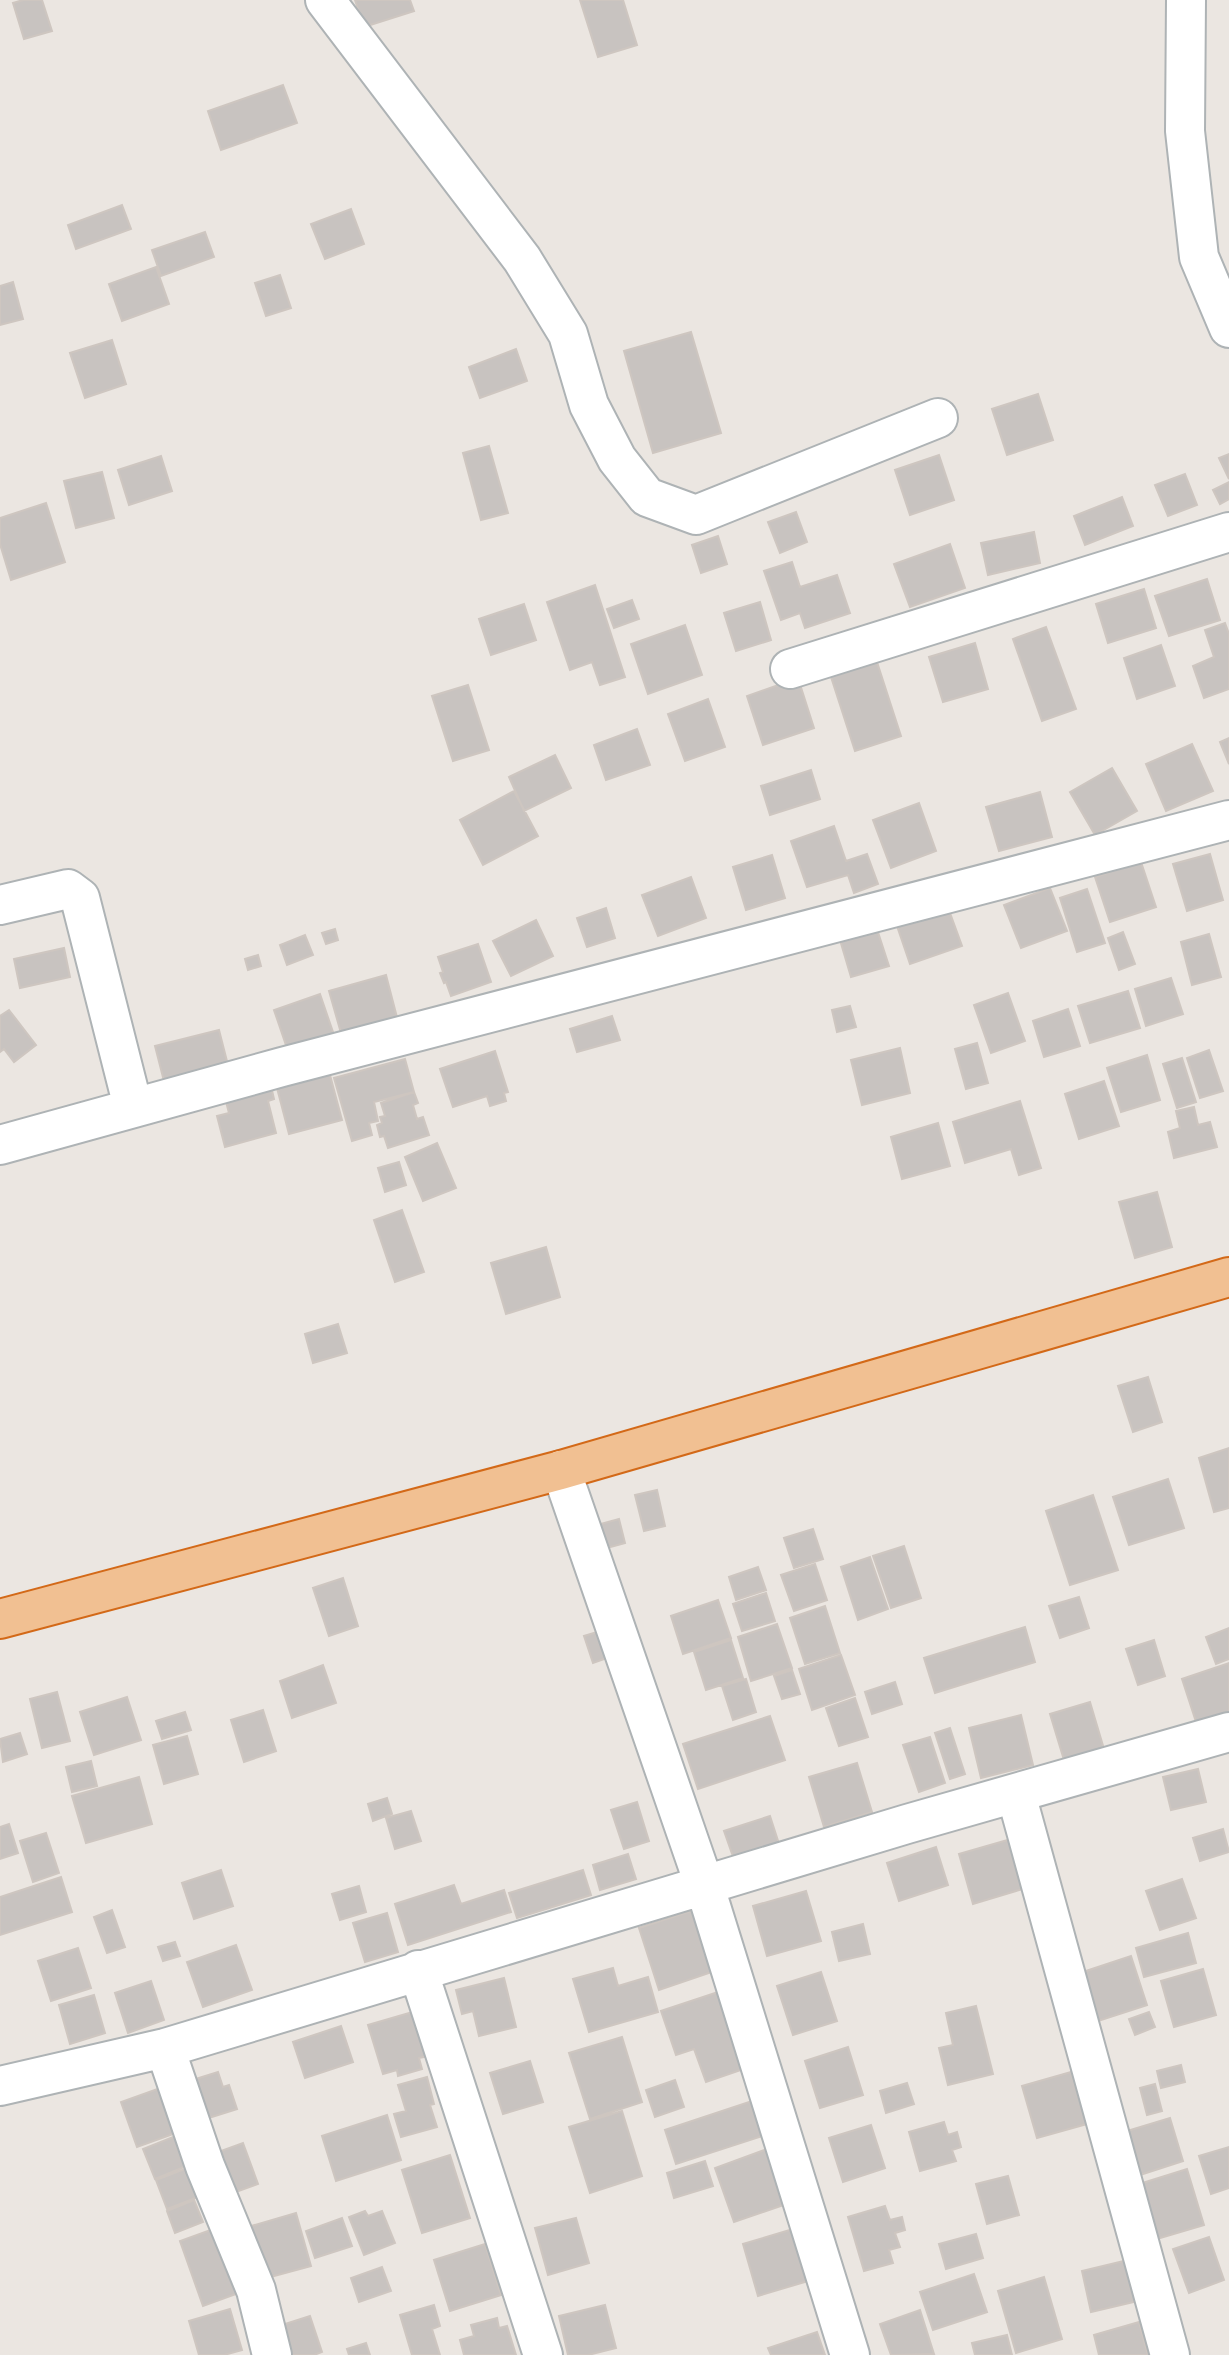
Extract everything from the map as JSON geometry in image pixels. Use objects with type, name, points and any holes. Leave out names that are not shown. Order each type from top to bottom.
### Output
[{"type":"highway","points":[[0,1619],[561,1470],[1229,1277]]},
{"type":"street","points":[[326,0],[522,259],[568,334],[589,405],[617,459],[648,497],[696,515],[938,418]]},
{"type":"street","points":[[1186,0],[1185,131],[1199,257],[1229,327]]},
{"type":"street","points":[[790,669],[1229,532]]},
{"type":"street","points":[[0,1145],[133,1107],[1229,821]]},
{"type":"street","points":[[0,905],[68,889],[80,898],[133,1107]]},
{"type":"street","points":[[561,1470],[705,1886],[850,2355]]},
{"type":"street","points":[[0,2086],[165,2048],[907,1824],[1229,1732]]},
{"type":"street","points":[[1016,1794],[1170,2355]]},
{"type":"street","points":[[418,1970],[543,2355]]},
{"type":"street","points":[[165,2048],[205,2166],[256,2290],[272,2355]]},
{"type":"building","points":[[42,0],[52,31],[24,39],[13,3]]},
{"type":"building","points":[[355,0],[410,0],[414,11],[364,27]]},
{"type":"building","points":[[580,0],[623,0],[637,45],[598,57]]},
{"type":"building","points":[[283,85],[297,123],[221,150],[208,111]]},
{"type":"building","points":[[122,205],[131,229],[76,249],[68,225]]},
{"type":"building","points":[[351,209],[364,244],[325,259],[311,224]]},
{"type":"building","points":[[205,232],[214,257],[161,276],[152,250]]},
{"type":"building","points":[[156,267],[169,304],[122,321],[109,284]]},
{"type":"building","points":[[280,275],[291,308],[266,316],[255,283]]},
{"type":"building","points":[[13,282],[23,319],[0,325],[0,286]]},
{"type":"building","points":[[691,332],[721,433],[653,453],[624,351]]},
{"type":"building","points":[[112,340],[126,384],[85,398],[70,353]]},
{"type":"building","points":[[516,349],[527,381],[480,398],[469,367]]},
{"type":"building","points":[[1038,394],[1053,440],[1007,455],[992,409]]},
{"type":"building","points":[[489,446],[508,513],[481,520],[463,453]]},
{"type":"building","points":[[1229,454],[1229,479],[1219,458]]},
{"type":"building","points":[[939,455],[954,500],[910,515],[895,470]]},
{"type":"building","points":[[161,456],[172,491],[129,505],[118,470]]},
{"type":"building","points":[[102,472],[114,518],[76,528],[64,481]]},
{"type":"building","points":[[1185,474],[1197,505],[1168,516],[1155,485]]},
{"type":"building","points":[[1229,482],[1229,499],[1220,504],[1213,490]]},
{"type":"building","points":[[1122,497],[1133,526],[1085,545],[1074,516]]},
{"type":"building","points":[[46,503],[65,562],[11,580],[0,544],[0,518]]},
{"type":"building","points":[[796,512],[807,542],[780,553],[768,522]]},
{"type":"building","points":[[1034,532],[1040,563],[988,575],[981,543]]},
{"type":"building","points":[[718,536],[727,564],[701,573],[692,545]]},
{"type":"building","points":[[950,544],[965,588],[910,607],[894,564]]},
{"type":"building","points":[[792,562],[800,587],[837,575],[850,613],[805,628],[800,613],[781,620],[764,571]]},
{"type":"building","points":[[1207,579],[1220,620],[1169,636],[1155,596]]},
{"type":"building","points":[[595,585],[625,677],[600,685],[592,662],[570,670],[547,602]]},
{"type":"building","points":[[1144,589],[1156,628],[1108,643],[1096,604]]},
{"type":"building","points":[[632,600],[639,619],[614,628],[607,609]]},
{"type":"building","points":[[760,602],[771,640],[736,651],[724,613]]},
{"type":"building","points":[[524,604],[536,640],[491,655],[479,619]]},
{"type":"building","points":[[1225,623],[1229,634],[1229,689],[1204,698],[1193,666],[1214,657],[1205,630]]},
{"type":"building","points":[[685,625],[702,675],[648,694],[631,644]]},
{"type":"building","points":[[1046,627],[1076,709],[1042,721],[1013,639]]},
{"type":"building","points":[[975,643],[988,689],[943,702],[929,657]]},
{"type":"building","points":[[1161,645],[1175,686],[1137,699],[1124,658]]},
{"type":"building","points":[[877,662],[901,736],[855,751],[831,677]]},
{"type":"building","points":[[798,678],[814,728],[763,745],[747,696]]},
{"type":"building","points":[[468,685],[489,750],[453,761],[432,696]]},
{"type":"building","points":[[708,699],[725,747],[685,761],[668,714]]},
{"type":"building","points":[[637,729],[650,765],[606,780],[594,745]]},
{"type":"building","points":[[1229,738],[1229,764],[1220,742]]},
{"type":"building","points":[[1192,744],[1213,791],[1166,811],[1146,764]]},
{"type":"building","points":[[555,755],[571,788],[524,811],[509,777]]},
{"type":"building","points":[[1112,768],[1137,811],[1095,835],[1070,792]]},
{"type":"building","points":[[811,770],[820,799],[770,815],[761,786]]},
{"type":"building","points":[[514,791],[538,836],[483,865],[460,820]]},
{"type":"building","points":[[1040,792],[1052,837],[999,851],[986,807]]},
{"type":"building","points":[[919,803],[936,851],[891,868],[873,820]]},
{"type":"building","points":[[834,826],[846,861],[867,854],[878,884],[854,893],[848,875],[807,887],[791,841]]},
{"type":"building","points":[[1210,854],[1223,900],[1187,911],[1173,864]]},
{"type":"building","points":[[772,855],[785,898],[746,910],[733,867]]},
{"type":"building","points":[[1141,862],[1156,907],[1110,922],[1095,877]]},
{"type":"building","points":[[691,877],[706,918],[658,936],[642,895]]},
{"type":"building","points":[[1050,888],[1067,931],[1021,948],[1004,905]]},
{"type":"building","points":[[1087,889],[1105,943],[1077,952],[1060,898]]},
{"type":"building","points":[[946,902],[962,946],[910,964],[895,920]]},
{"type":"building","points":[[606,908],[615,938],[587,947],[577,918]]},
{"type":"building","points":[[536,920],[553,956],[511,976],[493,941]]},
{"type":"building","points":[[335,929],[338,940],[326,944],[322,933]]},
{"type":"building","points":[[877,929],[889,966],[851,977],[840,940]]},
{"type":"building","points":[[1123,932],[1135,964],[1119,970],[1108,938]]},
{"type":"building","points":[[1209,934],[1221,977],[1192,985],[1181,942]]},
{"type":"building","points":[[305,935],[313,955],[287,965],[280,945]]},
{"type":"building","points":[[478,944],[491,982],[451,996],[440,973],[443,972],[438,957]]},
{"type":"building","points":[[64,948],[70,977],[20,988],[14,959]]},
{"type":"building","points":[[258,955],[261,966],[248,970],[245,959]]},
{"type":"building","points":[[386,975],[399,1025],[343,1040],[329,991]]},
{"type":"building","points":[[1171,978],[1183,1014],[1146,1026],[1135,989]]},
{"type":"building","points":[[1128,991],[1140,1028],[1090,1043],[1078,1006]]},
{"type":"building","points":[[1008,993],[1025,1041],[991,1053],[974,1005]]},
{"type":"building","points":[[320,994],[335,1038],[289,1054],[274,1010]]},
{"type":"building","points":[[850,1006],[856,1027],[837,1032],[832,1010]]},
{"type":"building","points":[[1068,1009],[1080,1046],[1044,1057],[1033,1021]]},
{"type":"building","points":[[9,1010],[36,1045],[14,1062],[4,1049],[0,1052],[0,1016]]},
{"type":"building","points":[[612,1016],[620,1040],[577,1052],[570,1029]]},
{"type":"building","points":[[219,1030],[230,1073],[166,1089],[155,1046]]},
{"type":"building","points":[[977,1043],[988,1083],[966,1089],[955,1049]]},
{"type":"building","points":[[900,1048],[910,1093],[862,1105],[851,1060]]},
{"type":"building","points":[[1209,1050],[1223,1091],[1200,1098],[1187,1058]]},
{"type":"building","points":[[495,1051],[508,1092],[504,1093],[506,1101],[490,1106],[487,1096],[453,1107],[440,1069]]},
{"type":"building","points":[[1147,1055],[1160,1100],[1121,1112],[1107,1068]]},
{"type":"building","points":[[1182,1058],[1196,1102],[1177,1108],[1163,1064]]},
{"type":"building","points":[[405,1059],[414,1092],[374,1102],[378,1121],[369,1123],[372,1135],[352,1141],[334,1078]]},
{"type":"building","points":[[330,1075],[342,1120],[289,1134],[277,1088]]},
{"type":"building","points":[[1104,1081],[1119,1126],[1079,1139],[1065,1094]]},
{"type":"building","points":[[271,1086],[274,1099],[268,1101],[276,1133],[225,1147],[217,1116],[229,1113],[225,1098]]},
{"type":"building","points":[[414,1092],[418,1103],[413,1105],[417,1119],[423,1117],[429,1135],[388,1148],[384,1136],[380,1137],[377,1125],[382,1123],[380,1117],[385,1116],[381,1103]]},
{"type":"building","points":[[1020,1101],[1041,1168],[1019,1175],[1011,1149],[965,1163],[953,1122]]},
{"type":"building","points":[[1194,1107],[1198,1125],[1210,1122],[1217,1147],[1174,1158],[1168,1132],[1180,1128],[1176,1111]]},
{"type":"building","points":[[938,1123],[950,1166],[902,1179],[891,1137]]},
{"type":"building","points":[[437,1143],[456,1188],[423,1201],[405,1157]]},
{"type":"building","points":[[399,1162],[406,1185],[385,1192],[378,1168]]},
{"type":"building","points":[[1157,1192],[1172,1247],[1135,1258],[1119,1202]]},
{"type":"building","points":[[402,1210],[424,1272],[395,1282],[374,1220]]},
{"type":"building","points":[[546,1247],[560,1297],[506,1314],[491,1263]]},
{"type":"building","points":[[338,1324],[347,1353],[313,1363],[305,1334]]},
{"type":"building","points":[[1148,1377],[1162,1422],[1133,1432],[1118,1386]]},
{"type":"building","points":[[1229,1448],[1229,1508],[1214,1512],[1199,1458]]},
{"type":"building","points":[[1168,1479],[1184,1528],[1129,1545],[1113,1497]]},
{"type":"building","points":[[657,1490],[665,1526],[644,1531],[635,1495]]},
{"type":"building","points":[[1093,1495],[1118,1570],[1070,1585],[1046,1511]]},
{"type":"building","points":[[619,1519],[625,1543],[592,1552],[586,1528]]},
{"type":"building","points":[[813,1529],[823,1559],[794,1568],[784,1538]]},
{"type":"building","points":[[904,1546],[921,1598],[891,1608],[873,1556]]},
{"type":"building","points":[[870,1557],[888,1609],[858,1620],[841,1567]]},
{"type":"building","points":[[815,1564],[827,1600],[794,1611],[781,1575]]},
{"type":"building","points":[[758,1567],[766,1590],[736,1600],[729,1577]]},
{"type":"building","points":[[343,1578],[358,1626],[329,1636],[313,1588]]},
{"type":"building","points":[[766,1593],[775,1621],[742,1631],[733,1604]]},
{"type":"building","points":[[1079,1597],[1089,1628],[1060,1638],[1049,1606]]},
{"type":"building","points":[[718,1600],[731,1638],[683,1654],[671,1616]]},
{"type":"building","points":[[825,1606],[840,1653],[805,1664],[790,1618]]},
{"type":"building","points":[[777,1624],[792,1668],[751,1681],[738,1637]]},
{"type":"building","points":[[1025,1627],[1035,1662],[935,1693],[924,1658]]},
{"type":"building","points":[[1229,1628],[1229,1659],[1216,1664],[1206,1637]]},
{"type":"building","points":[[604,1630],[613,1656],[593,1663],[584,1636]]},
{"type":"building","points":[[731,1640],[743,1678],[706,1690],[694,1652]]},
{"type":"building","points":[[1154,1640],[1165,1676],[1138,1685],[1126,1649]]},
{"type":"building","points":[[841,1655],[855,1695],[812,1710],[799,1669]]},
{"type":"building","points":[[1229,1663],[1229,1718],[1198,1728],[1182,1679]]},
{"type":"building","points":[[323,1665],[336,1703],[292,1718],[280,1681]]},
{"type":"building","points":[[792,1670],[800,1694],[782,1699],[774,1676]]},
{"type":"building","points":[[746,1679],[756,1712],[733,1720],[722,1686]]},
{"type":"building","points":[[895,1682],[902,1704],[872,1714],[865,1692]]},
{"type":"building","points":[[57,1692],[70,1741],[42,1748],[30,1699]]},
{"type":"building","points":[[127,1697],[141,1740],[94,1755],[80,1712]]},
{"type":"building","points":[[855,1698],[868,1737],[839,1746],[826,1708]]},
{"type":"building","points":[[1090,1702],[1104,1749],[1064,1760],[1050,1714]]},
{"type":"building","points":[[263,1710],[276,1751],[244,1762],[231,1720]]},
{"type":"building","points":[[185,1712],[191,1730],[162,1739],[156,1721]]},
{"type":"building","points":[[1021,1715],[1033,1765],[981,1778],[969,1728]]},
{"type":"building","points":[[770,1716],[785,1760],[698,1789],[683,1744]]},
{"type":"building","points":[[950,1728],[965,1774],[950,1779],[935,1733]]},
{"type":"building","points":[[20,1733],[27,1754],[3,1762],[0,1739]]},
{"type":"building","points":[[187,1736],[198,1774],[164,1784],[153,1745]]},
{"type":"building","points":[[930,1737],[945,1783],[919,1792],[903,1745]]},
{"type":"building","points":[[91,1761],[97,1786],[72,1792],[66,1767]]},
{"type":"building","points":[[857,1763],[872,1812],[824,1827],[809,1777]]},
{"type":"building","points":[[1198,1769],[1206,1802],[1171,1810],[1163,1777]]},
{"type":"building","points":[[139,1777],[152,1824],[86,1843],[72,1796]]},
{"type":"building","points":[[387,1798],[392,1814],[373,1821],[368,1804]]},
{"type":"building","points":[[637,1802],[649,1841],[624,1849],[611,1810]]},
{"type":"building","points":[[411,1811],[421,1841],[395,1849],[386,1818]]},
{"type":"building","points":[[770,1816],[782,1853],[737,1868],[724,1831]]},
{"type":"building","points":[[9,1824],[18,1853],[0,1859],[0,1827]]},
{"type":"building","points":[[1223,1829],[1229,1852],[1200,1861],[1193,1838]]},
{"type":"building","points":[[46,1833],[59,1873],[33,1882],[20,1841]]},
{"type":"building","points":[[1011,1839],[1026,1888],[973,1904],[959,1854]]},
{"type":"building","points":[[936,1847],[948,1885],[899,1901],[887,1863]]},
{"type":"building","points":[[628,1854],[636,1879],[600,1890],[593,1865]]},
{"type":"building","points":[[221,1870],[233,1906],[194,1919],[182,1883]]},
{"type":"building","points":[[583,1870],[591,1895],[517,1918],[509,1893]]},
{"type":"building","points":[[61,1877],[72,1912],[0,1935],[0,1897]]},
{"type":"building","points":[[1182,1879],[1196,1918],[1160,1930],[1146,1891]]},
{"type":"building","points":[[454,1885],[461,1904],[504,1890],[511,1912],[408,1945],[395,1904]]},
{"type":"building","points":[[359,1886],[366,1912],[340,1920],[332,1894]]},
{"type":"building","points":[[806,1891],[821,1941],[767,1956],[753,1906]]},
{"type":"building","points":[[697,1909],[718,1970],[659,1990],[639,1928]]},
{"type":"building","points":[[112,1910],[125,1947],[107,1953],[94,1917]]},
{"type":"building","points":[[387,1913],[398,1952],[365,1962],[353,1923]]},
{"type":"building","points":[[863,1924],[870,1954],[839,1961],[832,1932]]},
{"type":"building","points":[[1188,1933],[1196,1963],[1144,1977],[1136,1948]]},
{"type":"building","points":[[175,1942],[180,1956],[163,1961],[158,1947]]},
{"type":"building","points":[[236,1945],[252,1990],[203,2007],[187,1962]]},
{"type":"building","points":[[78,1948],[91,1988],[51,2001],[38,1961]]},
{"type":"building","points":[[1131,1956],[1147,2005],[1098,2021],[1083,1972]]},
{"type":"building","points":[[613,1968],[618,1986],[648,1977],[658,2012],[589,2032],[573,1979]]},
{"type":"building","points":[[1203,1969],[1216,2015],[1174,2027],[1161,1981]]},
{"type":"building","points":[[821,1972],[837,2021],[793,2035],[777,1986]]},
{"type":"building","points":[[504,1978],[516,2027],[479,2036],[473,2011],[462,2014],[456,1990]]},
{"type":"building","points":[[151,1981],[164,2020],[128,2033],[115,1993]]},
{"type":"building","points":[[718,1992],[744,2069],[706,2082],[694,2049],[676,2055],[661,2011]]},
{"type":"building","points":[[94,1995],[105,2033],[70,2044],[59,2005]]},
{"type":"building","points":[[976,2006],[993,2074],[948,2085],[939,2048],[953,2045],[946,2013]]},
{"type":"building","points":[[416,2011],[429,2056],[419,2058],[422,2069],[398,2076],[397,2070],[383,2074],[368,2025]]},
{"type":"building","points":[[1149,2012],[1155,2027],[1135,2035],[1129,2019]]},
{"type":"building","points":[[341,2026],[353,2062],[305,2078],[293,2042]]},
{"type":"building","points":[[622,2037],[642,2102],[590,2119],[569,2053]]},
{"type":"building","points":[[848,2047],[863,2095],[820,2108],[805,2061]]},
{"type":"building","points":[[530,2061],[543,2102],[503,2114],[490,2073]]},
{"type":"building","points":[[1181,2065],[1185,2082],[1161,2088],[1157,2071]]},
{"type":"building","points":[[218,2072],[223,2087],[229,2085],[237,2109],[196,2122],[183,2083]]},
{"type":"building","points":[[1071,2072],[1087,2124],[1037,2138],[1022,2086]]},
{"type":"building","points":[[427,2077],[434,2104],[430,2105],[437,2127],[401,2137],[394,2114],[406,2111],[398,2085]]},
{"type":"building","points":[[675,2080],[684,2107],[655,2117],[646,2090]]},
{"type":"building","points":[[907,2083],[914,2104],[886,2113],[880,2091]]},
{"type":"building","points":[[1155,2084],[1162,2111],[1147,2115],[1140,2088]]},
{"type":"building","points":[[163,2087],[179,2132],[137,2147],[121,2102]]},
{"type":"building","points":[[767,2096],[778,2131],[676,2164],[665,2130]]},
{"type":"building","points":[[622,2111],[642,2176],[590,2193],[569,2127]]},
{"type":"building","points":[[387,2115],[401,2160],[336,2181],[322,2136]]},
{"type":"building","points":[[1170,2118],[1183,2161],[1137,2176],[1124,2132]]},
{"type":"building","points":[[944,2122],[948,2135],[957,2132],[961,2147],[952,2150],[956,2161],[920,2171],[909,2132]]},
{"type":"building","points":[[871,2125],[885,2168],[843,2182],[829,2138]]},
{"type":"building","points":[[178,2135],[189,2165],[155,2179],[143,2149]]},
{"type":"building","points":[[243,2143],[258,2184],[222,2197],[207,2156]]},
{"type":"building","points":[[1229,2147],[1229,2188],[1211,2194],[1199,2156]]},
{"type":"building","points":[[767,2149],[787,2204],[734,2222],[715,2168]]},
{"type":"building","points":[[450,2155],[470,2218],[422,2233],[402,2170]]},
{"type":"building","points":[[705,2161],[713,2186],[674,2198],[667,2173]]},
{"type":"building","points":[[190,2167],[201,2196],[167,2209],[156,2180]]},
{"type":"building","points":[[1187,2169],[1204,2225],[1150,2241],[1133,2186]]},
{"type":"building","points":[[1008,2176],[1019,2215],[987,2224],[976,2184]]},
{"type":"building","points":[[194,2200],[203,2222],[175,2233],[167,2211]]},
{"type":"building","points":[[885,2206],[890,2220],[902,2217],[905,2230],[895,2233],[900,2247],[889,2250],[893,2263],[864,2271],[848,2217]]},
{"type":"building","points":[[365,2211],[368,2216],[382,2211],[395,2243],[364,2255],[349,2217]]},
{"type":"building","points":[[296,2213],[311,2266],[263,2279],[248,2227]]},
{"type":"building","points":[[342,2218],[352,2246],[315,2258],[306,2231]]},
{"type":"building","points":[[576,2218],[589,2263],[548,2275],[535,2228]]},
{"type":"building","points":[[216,2228],[239,2293],[203,2306],[180,2241]]},
{"type":"building","points":[[793,2229],[808,2281],[758,2296],[743,2244]]},
{"type":"building","points":[[976,2234],[983,2258],[946,2269],[939,2244]]},
{"type":"building","points":[[1209,2237],[1224,2280],[1189,2293],[1173,2249]]},
{"type":"building","points":[[485,2244],[501,2295],[450,2311],[434,2260]]},
{"type":"building","points":[[1128,2260],[1138,2301],[1091,2312],[1082,2271]]},
{"type":"building","points":[[382,2267],[391,2291],[359,2302],[351,2278]]},
{"type":"building","points":[[974,2274],[987,2312],[933,2330],[920,2292]]},
{"type":"building","points":[[1044,2277],[1062,2339],[1016,2353],[998,2291]]},
{"type":"building","points":[[434,2305],[440,2326],[432,2329],[440,2355],[412,2355],[400,2315]]},
{"type":"building","points":[[605,2305],[616,2348],[588,2355],[568,2355],[559,2316]]},
{"type":"building","points":[[230,2309],[242,2350],[224,2355],[199,2355],[189,2321]]},
{"type":"building","points":[[920,2310],[934,2354],[891,2355],[880,2324]]},
{"type":"building","points":[[310,2316],[322,2352],[314,2355],[286,2355],[276,2327]]},
{"type":"building","points":[[497,2318],[499,2328],[507,2326],[516,2355],[464,2355],[460,2340],[474,2336],[471,2325]]},
{"type":"building","points":[[1139,2322],[1148,2355],[1099,2355],[1094,2335]]},
{"type":"building","points":[[817,2332],[825,2355],[771,2355],[768,2348]]},
{"type":"building","points":[[1007,2335],[1012,2355],[975,2355],[972,2343]]},
{"type":"building","points":[[366,2343],[370,2355],[349,2355],[347,2349]]}]
